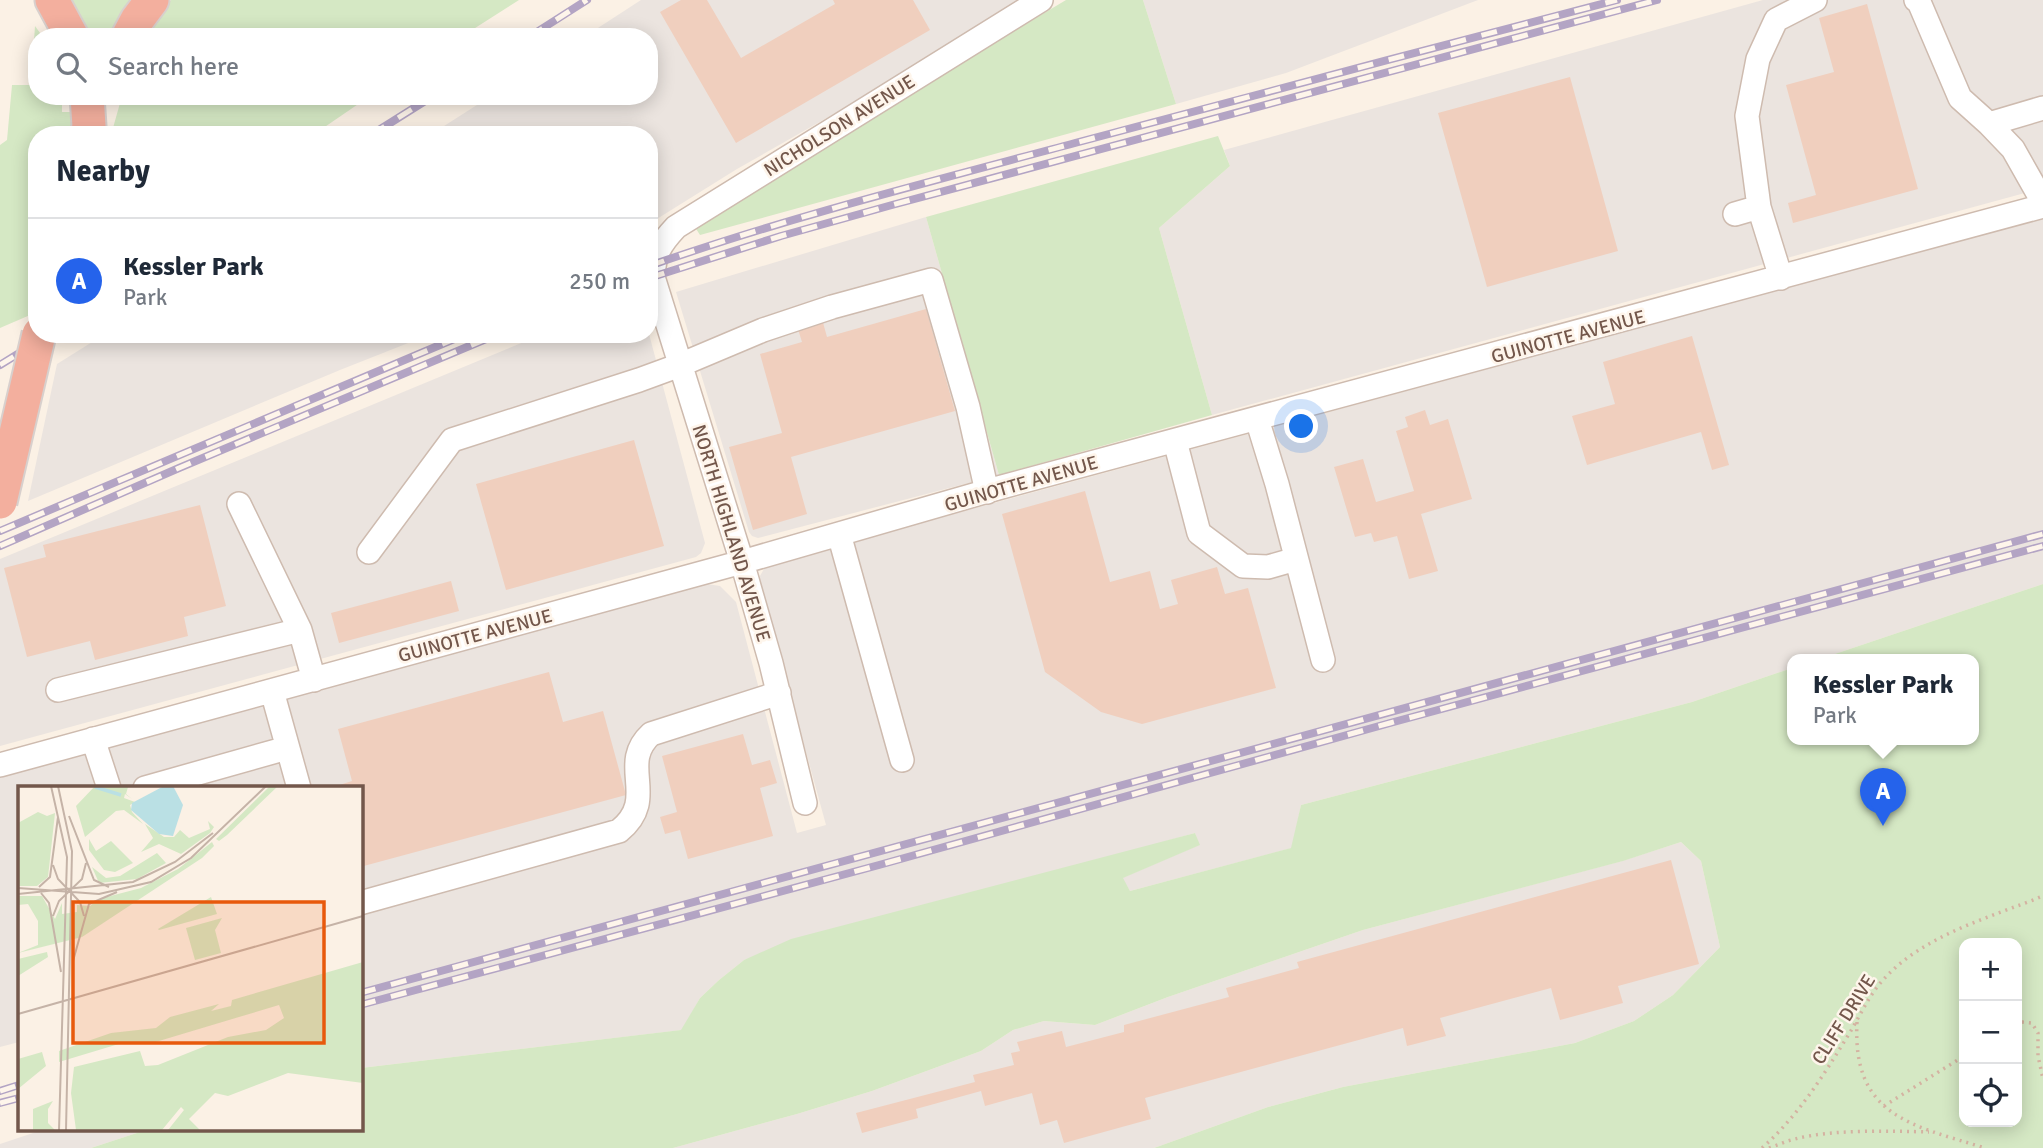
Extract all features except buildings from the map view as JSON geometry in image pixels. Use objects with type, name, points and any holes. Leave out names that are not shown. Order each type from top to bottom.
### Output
[{"type":"highway","points":[[52,0],[67,28]]},
{"type":"highway","points":[[133,28],[152,0]]},
{"type":"highway","points":[[88,119],[100,105]]},
{"type":"highway","points":[[0,502],[37,343]]},
{"type":"street","points":[[1781,278],[1759,207],[1747,116],[1758,59],[1776,20],[1815,0]]},
{"type":"street","points":[[1916,0],[1960,98],[2013,149],[2043,204]]},
{"type":"street","name":"NICHOLSON AVENUE","points":[[658,250],[676,227],[1030,3]]},
{"type":"street","points":[[1989,124],[2043,108]]},
{"type":"street","name":"GUINOTTE AVENUE","points":[[0,765],[2043,204]]},
{"type":"street","points":[[1735,214],[1759,207]]},
{"type":"street","points":[[369,551],[452,440],[680,365],[764,330],[832,307],[931,280],[968,407],[987,492]]},
{"type":"street","name":"NORTH HIGHLAND AVENUE","points":[[658,293],[742,562],[779,693],[805,803]]},
{"type":"street","points":[[1257,419],[1277,484],[1323,660]]},
{"type":"street","points":[[1175,441],[1199,533],[1243,566],[1269,567],[1296,559]]},
{"type":"street","points":[[239,504],[300,630],[314,680]]},
{"type":"street","points":[[839,534],[902,760]]},
{"type":"street","points":[[58,690],[300,630]]},
{"type":"street","points":[[272,691],[298,786]]},
{"type":"street","points":[[362,902],[619,831],[629,822],[636,810],[636,757],[642,742],[651,734],[779,693]]},
{"type":"street","points":[[93,739],[108,786]]},
{"type":"street","points":[[152,786],[287,748]]},
{"type":"path","name":"CLIFF DRIVE","points":[[1762,1148],[1803,1105],[1884,979],[1905,960],[1932,942],[2043,896]]},
{"type":"path","points":[[1857,1020],[1856,1047],[1860,1069],[1869,1089],[1884,1106],[1903,1120],[1985,1148]]},
{"type":"path","points":[[2022,1022],[2032,1023],[2038,1033],[2038,1056],[2043,1079]]},
{"type":"path","points":[[1884,1106],[1959,1059]]},
{"type":"path","points":[[1769,1148],[1796,1138],[1822,1135],[1935,1132]]},
{"type":"shaded area","points":[[641,0],[1024,0],[658,219],[658,126],[444,126],[477,105],[658,105],[658,28],[598,28]]},
{"type":"shaded area","points":[[1143,0],[1478,0],[1286,73],[1176,104]]},
{"type":"shaded area","points":[[1763,0],[2043,0],[2043,188],[1212,415],[1159,228],[1230,166],[1224,150]]},
{"type":"shaded area","points":[[926,217],[999,475],[758,538],[752,536],[676,292]]},
{"type":"shaded area","points":[[2043,218],[2043,584],[1835,654],[1787,654],[1787,670],[1692,702],[1301,805],[1292,848],[1130,891],[1122,878],[1199,845],[1195,833],[744,960],[700,998],[682,1030],[362,1068],[362,786],[18,786],[18,1042],[0,1047],[0,777],[707,584],[720,586],[736,602],[797,833],[826,825],[760,584],[764,569],[773,563]]},
{"type":"shaded area","points":[[91,343],[408,343],[28,501],[57,364]]},
{"type":"shaded area","points":[[521,343],[651,343],[705,543],[696,557],[0,746],[0,559]]},
{"type":"shaded area","points":[[1681,842],[1701,861],[1720,947],[1673,995],[1634,1021],[1575,1043],[1343,1087],[1268,1107],[1154,1148],[673,1148],[872,1091],[981,1051],[1013,1030],[1044,1021],[1095,1025],[1363,930],[1622,861]]},
{"type":"shaded area","points":[[42,1130],[146,1130],[91,1148],[0,1148],[0,1144]]},
{"type":"green space","points":[[72,0],[141,0],[124,28],[86,28]]},
{"type":"green space","points":[[171,0],[519,0],[475,28],[147,28],[160,9]]},
{"type":"green space","points":[[1066,0],[1143,0],[1176,104],[700,235],[693,224]]},
{"type":"green space","points":[[12,85],[28,85],[28,105],[62,105],[62,112],[75,112],[74,126],[28,126],[28,316],[0,328],[0,145],[7,140]]},
{"type":"green space","points":[[119,105],[357,105],[326,126],[114,126]]},
{"type":"green space","points":[[1218,136],[1230,166],[1159,228],[1212,415],[999,475],[926,217]]},
{"type":"green space","points":[[2043,584],[2043,1148],[1154,1148],[1268,1107],[1343,1087],[1575,1043],[1634,1021],[1673,995],[1720,947],[1701,861],[1681,842],[1623,861],[1363,930],[1095,1025],[1044,1021],[1013,1030],[981,1051],[872,1091],[673,1148],[91,1148],[146,1130],[362,1130],[362,1068],[681,1030],[700,998],[719,980],[744,960],[791,939],[1195,833],[1200,845],[1123,878],[1130,891],[1291,848],[1301,805],[1692,702],[1787,670],[1787,745],[1979,745],[1979,654],[1835,654]]},
{"type":"railway","points":[[543,28],[587,0]]},
{"type":"railway","points":[[658,263],[861,200],[1617,0]]},
{"type":"railway","points":[[658,275],[781,236],[892,205],[1657,0]]},
{"type":"railway","points":[[385,126],[419,105]]},
{"type":"railway","points":[[0,365],[35,343]]},
{"type":"railway","points":[[0,531],[445,343]]},
{"type":"railway","points":[[0,546],[477,343]]},
{"type":"railway","points":[[362,992],[2043,534]]},
{"type":"railway","points":[[362,1004],[2043,546]]},
{"type":"railway","points":[[0,1091],[18,1085]]},
{"type":"railway","points":[[0,1103],[18,1098]]},
{"type":"place","name":"Kessler Park","points":[[1883,826]]}]
